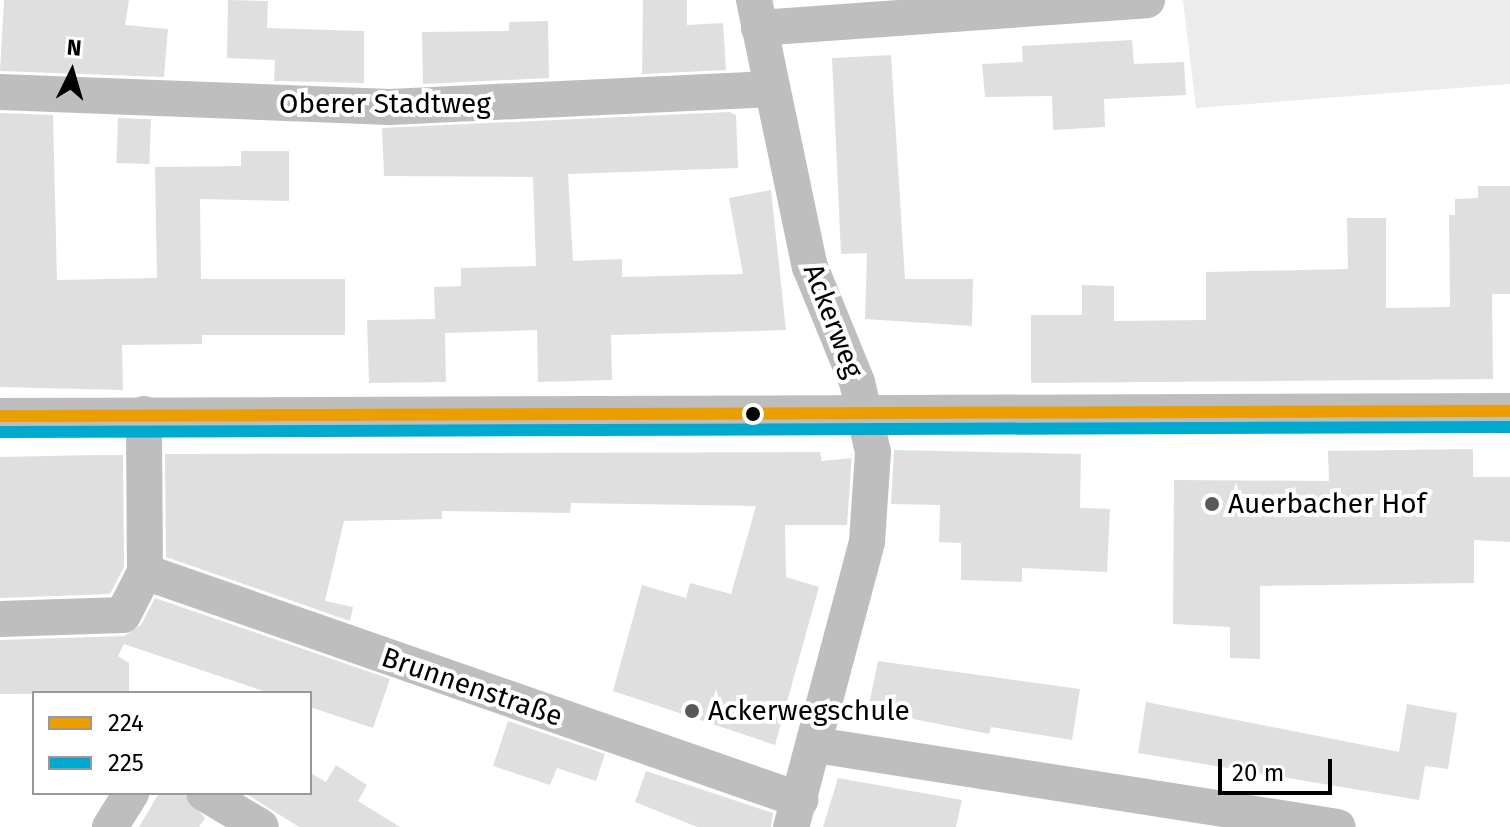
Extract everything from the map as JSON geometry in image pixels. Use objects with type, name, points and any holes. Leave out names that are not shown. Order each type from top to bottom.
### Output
[{"type":"street","points":[[756,14],[1147,0]]},
{"type":"street","name":"Ackerweg","points":[[756,14],[810,267],[869,417],[867,542],[816,745],[795,814]]},
{"type":"street","name":"Oberer Stadtweg","points":[[0,92],[390,107],[770,89]]},
{"type":"street","points":[[0,416],[869,417],[1510,411]]},
{"type":"street","points":[[0,619],[123,615],[145,572],[144,414]]},
{"type":"street","name":"Brunnenstraße","points":[[145,572],[795,814]]},
{"type":"street","points":[[816,745],[1338,827]]},
{"type":"street","points":[[110,827],[130,795]]},
{"type":"street","points":[[207,795],[261,827]]},
{"type":"shaded area","points":[[1183,0],[1510,0],[1510,84],[1196,108]]},
{"type":"building","points":[[4,0],[129,0],[125,25],[168,29],[164,77],[0,71]]},
{"type":"building","points":[[228,0],[268,1],[267,28],[364,31],[364,83],[274,81],[275,60],[227,58]]},
{"type":"building","points":[[643,0],[687,0],[687,25],[723,23],[726,70],[642,74]]},
{"type":"building","points":[[548,21],[549,78],[423,84],[422,32],[509,31],[509,22]]},
{"type":"building","points":[[1132,40],[1134,64],[1184,62],[1186,95],[1104,99],[1105,127],[1053,130],[1052,96],[985,97],[982,64],[1023,62],[1022,46]]},
{"type":"building","points":[[891,55],[905,279],[973,279],[972,326],[865,319],[867,253],[841,254],[832,58]]},
{"type":"building","points":[[729,112],[736,115],[738,168],[568,174],[573,261],[622,259],[622,277],[743,274],[729,198],[771,190],[786,330],[611,335],[612,380],[538,382],[537,330],[445,333],[446,382],[369,383],[367,320],[435,319],[434,287],[461,286],[461,268],[536,266],[533,177],[384,176],[382,128]]},
{"type":"building","points":[[0,113],[53,115],[57,280],[157,278],[155,167],[241,166],[241,151],[289,151],[289,201],[200,199],[201,279],[345,279],[345,335],[202,335],[202,344],[122,345],[123,390],[0,387]]},
{"type":"building","points":[[118,118],[151,119],[149,164],[116,163]]},
{"type":"building","points":[[1478,186],[1510,186],[1510,294],[1492,294],[1493,379],[1031,383],[1031,315],[1082,315],[1082,285],[1114,286],[1114,321],[1206,320],[1206,272],[1348,269],[1347,218],[1386,218],[1386,308],[1450,307],[1449,215],[1455,215],[1455,199],[1478,198]]},
{"type":"building","points":[[1473,449],[1473,477],[1510,477],[1510,542],[1474,540],[1474,583],[1260,586],[1260,659],[1230,658],[1230,627],[1173,624],[1174,480],[1329,481],[1328,451]]},
{"type":"building","points":[[894,450],[1081,454],[1080,508],[1110,509],[1107,572],[1022,568],[1022,582],[961,580],[961,543],[939,542],[940,505],[891,504]]},
{"type":"building","points":[[820,452],[822,461],[852,458],[847,525],[785,525],[786,577],[819,587],[775,745],[613,691],[642,585],[686,598],[690,583],[731,594],[756,506],[571,503],[570,513],[442,511],[442,519],[344,521],[325,601],[353,607],[350,621],[166,557],[165,454]]},
{"type":"building","points":[[123,455],[124,567],[110,594],[0,598],[0,457]]},
{"type":"building","points":[[155,598],[390,679],[373,728],[312,708],[312,691],[263,691],[124,644],[118,656],[129,663],[129,691],[0,694],[0,640],[124,636],[141,625]]},
{"type":"building","points":[[878,661],[1080,689],[1072,740],[991,727],[989,734],[868,710]]},
{"type":"building","points":[[1146,702],[1399,752],[1407,704],[1457,713],[1448,769],[1425,766],[1419,800],[1138,753]]},
{"type":"building","points":[[508,721],[605,754],[596,781],[557,768],[550,785],[493,766]]},
{"type":"building","points":[[336,765],[367,785],[358,801],[400,827],[299,827],[248,795],[312,795],[312,774],[326,782]]},
{"type":"building","points":[[646,771],[773,813],[771,827],[697,827],[635,802]]},
{"type":"building","points":[[838,778],[962,800],[956,827],[823,827]]},
{"type":"building","points":[[158,795],[185,795],[205,818],[199,827],[139,827]]},
{"type":"transit line","name":"224","points":[[0,416],[1510,411]]},
{"type":"transit line","name":"225","points":[[0,432],[1510,427]]},
{"type":"place","name":"Auerbacher Hof","points":[[1212,504]]},
{"type":"place","name":"Ackerwegschule","points":[[692,711]]}]
